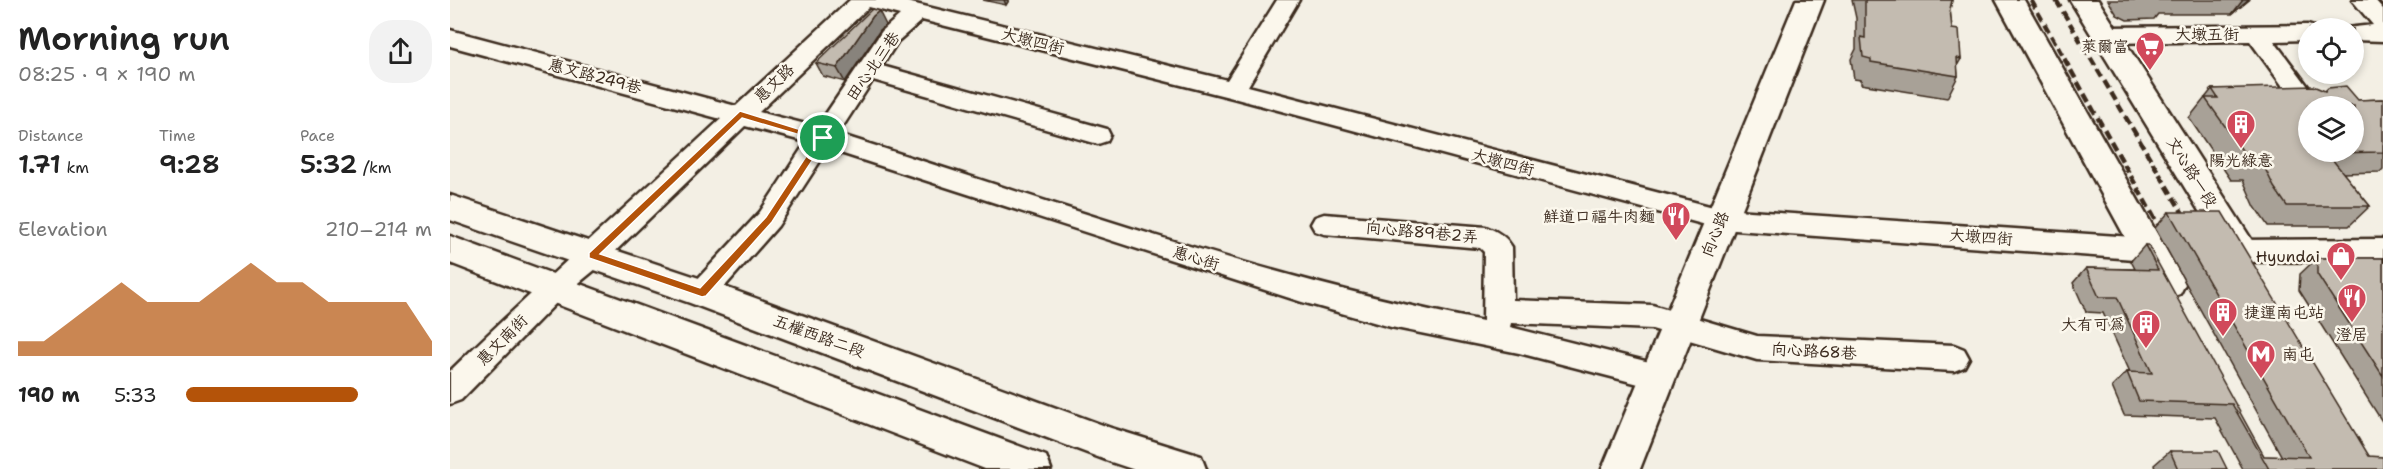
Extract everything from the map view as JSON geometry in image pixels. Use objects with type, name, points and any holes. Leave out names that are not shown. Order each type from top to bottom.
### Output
[{"type":"main road","name":"向心路","points":[[1621,469],[1810,0]]},
{"type":"main road","points":[[2010,0],[2183,312]]},
{"type":"main road","name":"文心路一段","points":[[2084,0],[2259,281]]},
{"type":"main road","name":"五權西路二段","points":[[450,207],[702,293],[1111,445],[1187,469]]},
{"type":"main road","points":[[450,249],[1032,469]]},
{"type":"street","name":"惠文路","points":[[553,288],[592,256],[863,0]]},
{"type":"street","name":"大墩四街","points":[[870,0],[1233,90],[1721,219],[2148,249]]},
{"type":"street","points":[[1233,90],[1288,0]]},
{"type":"street","points":[[2363,0],[2383,22]]},
{"type":"street","name":"田心北三巷","points":[[702,293],[769,219],[890,36],[916,13]]},
{"type":"street","name":"大墩五街","points":[[2106,35],[2298,33]]},
{"type":"street","points":[[2364,33],[2383,33]]},
{"type":"street","points":[[2257,34],[2303,96]]},
{"type":"street","name":"惠文路249巷","points":[[450,38],[740,114]]},
{"type":"street","points":[[867,70],[1098,135]]},
{"type":"street","name":"惠心街","points":[[740,114],[823,138],[1302,291],[1390,315],[1496,324],[1652,317],[1677,326]]},
{"type":"street","name":"向心路89巷2弄","points":[[1324,224],[1486,238],[1498,247],[1496,324]]},
{"type":"street","points":[[2241,251],[2383,250]]},
{"type":"street","name":"惠文南街","points":[[450,391],[553,288]]},
{"type":"street","name":"惠心街","points":[[1496,324],[1658,376]]},
{"type":"street","name":"向心路68巷","points":[[1677,326],[1757,348],[1954,358]]},
{"type":"building","points":[[1865,0],[1952,0],[1950,9],[1952,29],[1959,30],[1961,59],[1957,58],[1958,76],[1871,62],[1871,59],[1863,57],[1861,37],[1865,38]]},
{"type":"building","points":[[872,9],[879,11],[873,16],[837,68],[816,63]]},
{"type":"building","points":[[2313,86],[2325,91],[2328,88],[2346,86],[2355,96],[2298,96],[2298,162],[2334,162],[2370,206],[2287,206],[2274,187],[2261,160],[2249,160],[2205,98],[2218,98],[2212,89]]},
{"type":"building","points":[[2383,99],[2383,152],[2364,152],[2364,100]]},
{"type":"building","points":[[2169,212],[2222,212],[2369,456],[2383,457],[2383,469],[2269,469],[2232,404],[2139,401],[2127,372],[2152,373],[2117,297],[2099,297],[2086,268],[2158,270],[2145,245],[2148,245],[2264,456],[2309,457]]},
{"type":"building","points":[[2317,258],[2383,258],[2383,376],[2317,274]]},
{"type":"building","points":[[2170,451],[2218,451],[2227,469],[2178,469]]},
{"type":"railway","points":[[2031,0],[2167,240]]},
{"type":"railway","points":[[2056,0],[2191,227]]},
{"type":"place","name":"萊爾富","points":[[2150,72]]},
{"type":"place","name":"陽光綠意","points":[[2241,150]]},
{"type":"place","name":"鮮道口福牛肉麵","points":[[1676,242]]},
{"type":"place","name":"Hyundai","points":[[2341,282]]},
{"type":"place","name":"澄居","points":[[2352,324]]},
{"type":"place","name":"捷運南屯站","points":[[2223,338]]},
{"type":"place","name":"大有可為","points":[[2146,350]]},
{"type":"place","name":"南屯","points":[[2261,380]]},
{"type":"route","points":[[740,114],[823,138],[769,219],[702,293],[592,256],[740,114]]}]
